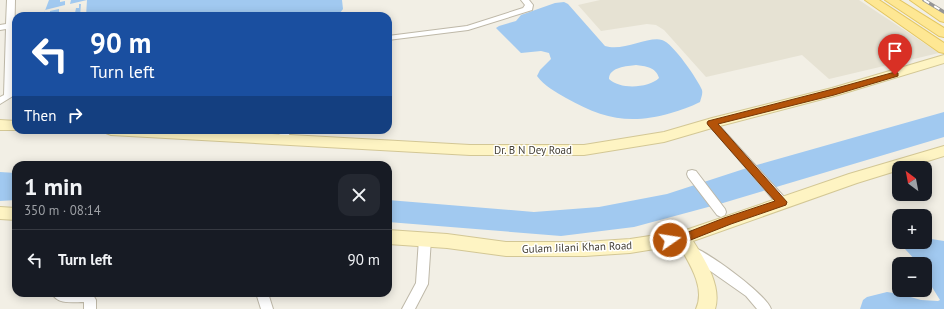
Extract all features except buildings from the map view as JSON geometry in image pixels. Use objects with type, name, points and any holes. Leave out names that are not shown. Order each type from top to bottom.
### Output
[{"type":"main road","points":[[871,0],[944,49]]},
{"type":"main road","points":[[891,0],[944,33]]},
{"type":"main road","points":[[906,0],[944,24]]},
{"type":"main road","points":[[916,0],[944,18]]},
{"type":"main road","name":"Dr. B N Dey Road","points":[[251,134],[285,135],[470,150],[584,150],[664,137],[712,123],[841,90],[944,59]]},
{"type":"main road","points":[[0,125],[12,126]]},
{"type":"main road","name":"Gulam Jilani Khan Road","points":[[392,237],[425,239],[506,249],[585,249],[687,244],[728,221],[778,198],[854,178],[944,151]]},
{"type":"main road","points":[[0,213],[12,214]]},
{"type":"main road","points":[[687,244],[704,275],[709,294],[707,307],[705,309]]},
{"type":"street","points":[[0,101],[12,95],[10,25],[11,0]]},
{"type":"street","points":[[392,37],[479,25],[526,10],[529,8],[529,5],[525,0]]},
{"type":"street","points":[[0,28],[10,25]]},
{"type":"street","points":[[712,123],[778,198]]},
{"type":"street","points":[[692,174],[722,212]]},
{"type":"street","points":[[408,309],[414,302],[422,284],[425,239]]},
{"type":"street","points":[[687,244],[750,292],[765,309]]},
{"type":"street","points":[[88,297],[90,300],[90,309]]},
{"type":"street","points":[[263,297],[267,309]]},
{"type":"shaded area","points":[[600,0],[859,0],[939,53],[829,79],[802,55],[706,77],[664,30],[656,25],[647,24],[601,31],[578,5]]},
{"type":"water","points":[[49,0],[342,0],[343,9],[341,12],[44,12]]},
{"type":"water","points":[[564,2],[568,4],[605,46],[620,47],[656,39],[667,43],[685,62],[700,85],[702,96],[700,102],[682,110],[656,117],[642,119],[617,118],[592,111],[550,88],[537,76],[540,70],[551,59],[549,53],[541,51],[521,53],[496,28],[516,21],[521,15],[555,3]],"holes":[[[636,65],[653,69],[658,74],[659,78],[642,86],[620,85],[609,79],[610,75],[615,70]]]},
{"type":"water","points":[[944,112],[944,137],[723,203],[634,227],[561,236],[392,222],[392,200],[534,212],[599,207],[667,194],[753,166]]},
{"type":"water","points":[[0,172],[12,173],[12,200],[0,201]]},
{"type":"water","points":[[932,239],[944,241],[944,309],[860,309],[863,300],[867,297],[887,292],[892,293],[892,297],[940,300],[932,287],[932,257],[912,257],[905,249],[932,249]]},
{"type":"pier","points":[[60,0],[71,0],[70,4],[87,0],[86,12],[80,12],[81,4],[79,4],[79,8],[76,8],[75,12],[59,12],[59,9],[44,12],[45,10],[65,5],[65,1],[60,2]]},
{"type":"railway","points":[[924,0],[944,12]]},
{"type":"route","points":[[670,240],[683,238],[782,202],[712,123],[895,75]]}]
